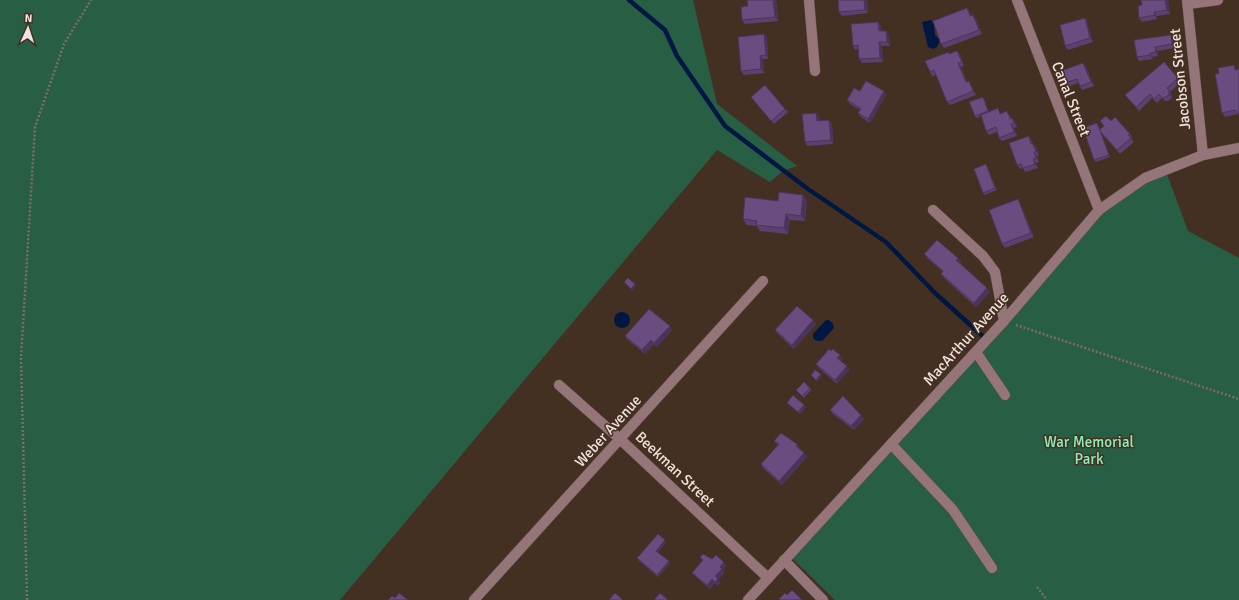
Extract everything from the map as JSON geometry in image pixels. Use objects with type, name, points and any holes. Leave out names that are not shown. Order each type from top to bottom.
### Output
[{"type":"street","points":[[809,0],[815,71]]},
{"type":"street","name":"Canal Street","points":[[1016,0],[1099,210]]},
{"type":"street","points":[[1188,2],[1218,0]]},
{"type":"street","name":"Jacobson Street","points":[[1188,2],[1203,155]]},
{"type":"street","name":"MacArthur Avenue","points":[[748,600],[1004,321],[1099,210],[1145,178],[1203,155],[1239,148]]},
{"type":"street","points":[[933,210],[982,256],[995,272],[1004,321]]},
{"type":"street","name":"Weber Avenue","points":[[474,600],[621,440],[763,281]]},
{"type":"street","points":[[976,352],[1005,395]]},
{"type":"street","name":"Beekman Street","points":[[559,385],[621,440],[768,578]]},
{"type":"street","points":[[890,444],[953,510],[992,568]]},
{"type":"street","points":[[784,560],[823,600]]},
{"type":"path","points":[[27,600],[21,358],[35,127],[64,44],[92,0]]},
{"type":"path","points":[[1004,321],[1239,399]]},
{"type":"path","points":[[1037,587],[1047,600]]},
{"type":"green space","points":[[0,0],[693,0],[717,104],[797,166],[783,171],[770,182],[717,150],[340,600],[0,600]]},
{"type":"green space","name":"War Memorial Park","points":[[1165,169],[1188,231],[1239,258],[1239,600],[835,600],[789,555],[1099,210]]},
{"type":"water","points":[[931,20],[934,24],[935,35],[940,40],[937,47],[933,49],[928,47],[922,22]]},
{"type":"water","points":[[622,312],[628,314],[630,320],[628,326],[622,328],[616,326],[614,320],[616,314]]},
{"type":"water","points":[[826,320],[829,320],[833,324],[834,328],[822,341],[817,341],[813,338],[813,334]]},
{"type":"building","points":[[747,0],[773,0],[775,17],[742,20],[741,7],[748,6]]},
{"type":"building","points":[[838,0],[864,0],[865,10],[839,12]]},
{"type":"building","points":[[1141,0],[1165,0],[1167,10],[1154,12],[1155,15],[1139,18],[1138,6],[1142,5]]},
{"type":"building","points":[[967,8],[970,16],[973,15],[979,30],[941,44],[933,21]]},
{"type":"building","points":[[1085,18],[1090,38],[1065,46],[1060,25]]},
{"type":"building","points":[[878,22],[879,31],[886,31],[887,42],[879,42],[880,58],[859,59],[858,45],[853,46],[851,24]]},
{"type":"building","points":[[764,34],[766,55],[760,56],[761,69],[741,71],[738,37]]},
{"type":"building","points":[[1171,35],[1172,44],[1155,47],[1156,52],[1150,53],[1150,55],[1137,57],[1134,40]]},
{"type":"building","points":[[957,51],[962,62],[958,63],[966,82],[969,81],[973,91],[947,102],[934,70],[930,72],[925,61],[949,52],[949,54]]},
{"type":"building","points":[[1164,62],[1178,78],[1167,88],[1169,90],[1169,94],[1162,98],[1159,94],[1154,99],[1150,94],[1136,107],[1125,95]]},
{"type":"building","points":[[1083,63],[1091,82],[1080,86],[1077,79],[1065,83],[1061,71]]},
{"type":"building","points":[[1234,65],[1235,70],[1239,69],[1239,114],[1235,110],[1222,113],[1215,74],[1219,73],[1218,68]]},
{"type":"building","points":[[866,81],[884,91],[868,119],[858,113],[861,109],[847,100],[854,88],[860,91]]},
{"type":"building","points":[[765,85],[785,109],[771,121],[751,97]]},
{"type":"building","points":[[983,97],[988,111],[975,116],[969,102]]},
{"type":"building","points":[[998,108],[1000,114],[1007,111],[1010,119],[1012,118],[1014,123],[1011,124],[1014,132],[999,138],[996,127],[986,131],[981,115]]},
{"type":"building","points":[[816,113],[817,121],[829,120],[831,140],[805,142],[802,114]]},
{"type":"building","points":[[1106,116],[1111,121],[1115,117],[1130,134],[1128,135],[1131,138],[1117,150],[1099,130],[1104,126],[1100,121]]},
{"type":"building","points":[[1097,123],[1109,155],[1094,160],[1083,128]]},
{"type":"building","points":[[1029,136],[1031,144],[1033,144],[1036,151],[1034,152],[1036,158],[1033,159],[1035,164],[1023,168],[1021,164],[1017,165],[1009,143]]},
{"type":"building","points":[[986,164],[995,188],[983,193],[974,169]]},
{"type":"building","points":[[779,192],[803,195],[801,216],[786,214],[784,228],[756,225],[757,221],[743,219],[745,197],[778,201]]},
{"type":"building","points":[[1018,199],[1031,233],[1002,244],[989,210]]},
{"type":"building","points":[[937,240],[958,258],[956,260],[987,288],[974,303],[941,274],[943,271],[924,254]]},
{"type":"building","points":[[628,278],[635,284],[631,289],[624,282]]},
{"type":"building","points":[[797,306],[813,320],[792,345],[775,330]]},
{"type":"building","points":[[649,309],[670,326],[654,343],[651,340],[642,350],[625,336]]},
{"type":"building","points":[[829,349],[831,351],[833,349],[840,355],[837,358],[847,366],[835,380],[816,364]]},
{"type":"building","points":[[815,370],[821,374],[816,380],[811,375]]},
{"type":"building","points":[[804,382],[810,388],[802,396],[796,390]]},
{"type":"building","points":[[793,395],[804,405],[798,412],[787,403]]},
{"type":"building","points":[[843,396],[861,415],[851,426],[830,410]]},
{"type":"building","points":[[781,433],[797,444],[796,446],[804,453],[779,481],[761,464],[779,444],[774,441]]},
{"type":"building","points":[[658,534],[665,540],[656,551],[669,561],[657,575],[637,558]]},
{"type":"building","points":[[703,554],[712,559],[716,555],[724,562],[720,567],[722,569],[715,576],[718,579],[715,582],[712,579],[707,585],[692,573],[703,560],[700,557]]},
{"type":"building","points":[[792,590],[802,600],[779,599],[785,593],[787,595]]},
{"type":"building","points":[[399,593],[408,600],[388,600],[392,596],[395,598]]},
{"type":"building","points":[[615,593],[623,600],[609,600]]},
{"type":"building","points":[[660,593],[668,600],[654,600]]},
{"type":"waterway","points":[[629,0],[665,30],[677,56],[725,126],[808,189],[886,242],[935,293],[987,340]]}]
